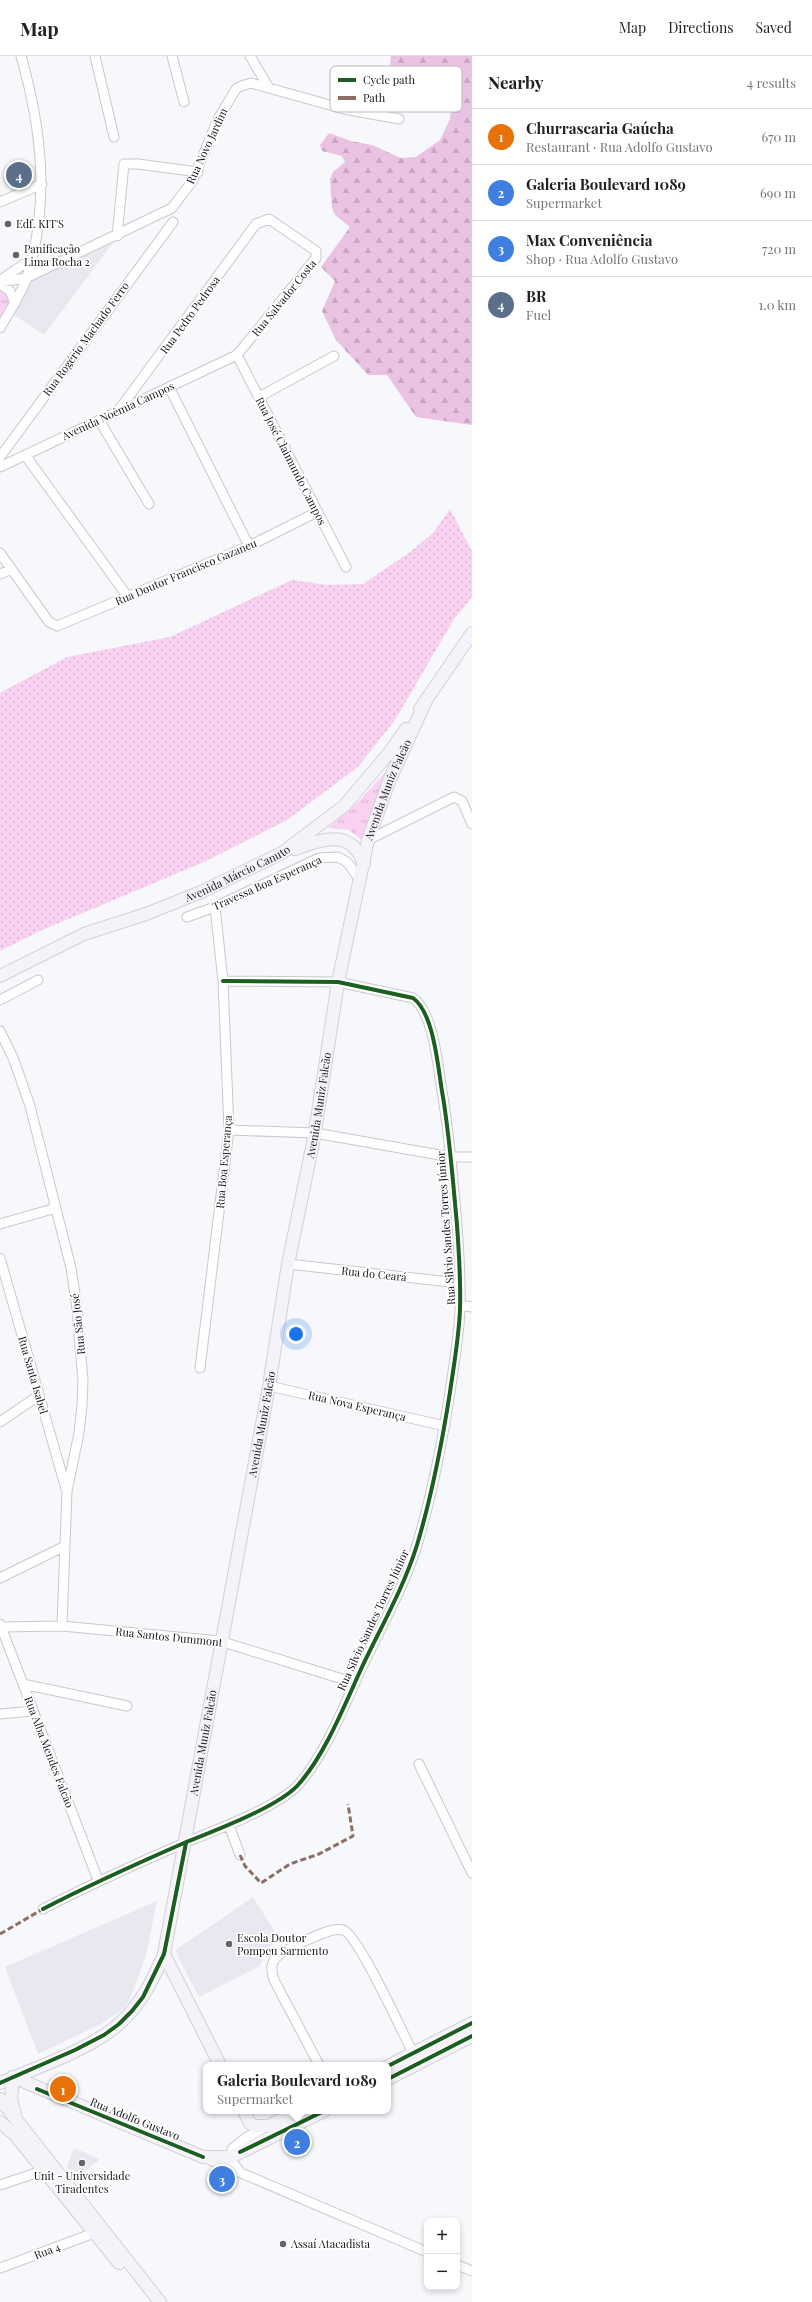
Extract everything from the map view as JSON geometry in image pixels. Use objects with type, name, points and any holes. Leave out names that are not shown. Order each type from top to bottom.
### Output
[{"type":"main road","points":[[425,703],[472,633]]},
{"type":"main road","name":"Avenida Muniz Falcão","points":[[0,2083],[75,2050],[119,2024],[143,1997],[164,1954],[186,1843],[220,1641],[269,1386],[288,1264],[314,1133],[338,982],[361,881],[368,840],[390,779],[425,703]]},
{"type":"main road","name":"Avenida Márcio Canuto","points":[[0,976],[84,934],[173,903],[282,854],[344,806],[389,753],[425,703]]},
{"type":"main road","points":[[282,854],[327,839],[346,840],[352,845],[364,864]]},
{"type":"main road","points":[[164,1954],[218,2062]]},
{"type":"main road","points":[[391,2064],[472,2023]]},
{"type":"main road","points":[[391,2077],[472,2036]]},
{"type":"main road","points":[[13,2077],[11,2100],[19,2125]]},
{"type":"main road","name":"Rua Adolfo Gustavo","points":[[13,2077],[203,2157]]},
{"type":"main road","points":[[0,2099],[160,2302]]},
{"type":"main road","points":[[246,2114],[252,2125],[268,2126],[292,2114]]},
{"type":"main road","points":[[203,2157],[231,2157],[318,2114]]},
{"type":"main road","points":[[0,2122],[15,2135],[42,2170],[152,2302]]},
{"type":"street","points":[[0,328],[15,303],[26,278],[40,217],[42,184],[35,121],[20,56]]},
{"type":"street","points":[[95,56],[114,138]]},
{"type":"street","points":[[172,56],[184,102]]},
{"type":"street","points":[[250,58],[268,88]]},
{"type":"street","name":"Rua Novo Jardim","points":[[0,282],[26,278],[117,236],[172,208],[198,172],[218,119],[236,89],[251,83],[330,105]]},
{"type":"street","name":"Rua Novo Jardim","points":[[360,112],[399,119]]},
{"type":"street","points":[[117,236],[124,164],[138,164],[198,172]]},
{"type":"street","points":[[0,202],[42,184]]},
{"type":"street","name":"Rua Salvador Costa","points":[[237,355],[317,256],[316,251],[269,219],[263,220]]},
{"type":"street","name":"Rua Pedro Pedrosa","points":[[118,411],[139,385],[256,224],[263,220]]},
{"type":"street","name":"Rua Rogério Machado Ferro","points":[[0,457],[173,222]]},
{"type":"street","points":[[15,303],[10,292],[0,282],[30,260]]},
{"type":"street","name":"Avenida Noêmia Campos","points":[[0,467],[237,355]]},
{"type":"street","name":"Rua José Claimundo Campos","points":[[237,355],[346,567]]},
{"type":"street","points":[[259,397],[334,356]]},
{"type":"street","points":[[139,385],[151,395]]},
{"type":"street","points":[[169,387],[249,546]]},
{"type":"street","points":[[99,420],[149,504]]},
{"type":"street","points":[[26,455],[128,597]]},
{"type":"street","name":"Rua Doutor Francisco Gazaneu","points":[[10,570],[52,625],[57,626],[249,546],[317,512]]},
{"type":"street","points":[[0,553],[10,570],[0,574]]},
{"type":"street","points":[[368,840],[454,797],[462,801],[472,824]]},
{"type":"street","name":"Travessa Boa Esperança","points":[[187,917],[215,907],[319,858],[338,857],[347,862],[361,881]]},
{"type":"street","name":"Rua Boa Esperança","points":[[200,1368],[229,1130],[223,981],[215,907]]},
{"type":"street","points":[[0,1000],[38,980]]},
{"type":"street","name":"Rua Silvio Sandes Torres Júnior","points":[[42,1909],[98,1880],[229,1825],[283,1797],[296,1788],[317,1759],[403,1582],[416,1547],[445,1426],[458,1334],[460,1305],[459,1283],[451,1157],[447,1120],[430,1028],[422,1006],[413,998],[338,982],[223,981]]},
{"type":"street","name":"Rua São José","points":[[0,1031],[14,1060],[30,1106],[71,1268],[83,1380],[79,1433],[67,1491],[63,1547],[62,1626]]},
{"type":"street","points":[[229,1130],[314,1133],[451,1157],[472,1157]]},
{"type":"street","points":[[0,1224],[56,1208]]},
{"type":"street","name":"Rua Santa Isabel","points":[[0,1258],[38,1396],[67,1491]]},
{"type":"street","name":"Rua do Ceará","points":[[288,1264],[459,1283]]},
{"type":"street","points":[[460,1305],[472,1307]]},
{"type":"street","name":"Rua Nova Esperança","points":[[269,1386],[393,1410],[445,1426]]},
{"type":"street","points":[[0,1422],[38,1396]]},
{"type":"street","points":[[0,1578],[63,1547]]},
{"type":"street","name":"Rua Santos Dummont","points":[[1,1625],[62,1626],[220,1641],[355,1683]]},
{"type":"street","name":"Rua Alba Mendes Falcão","points":[[1,1625],[98,1880]]},
{"type":"street","points":[[23,1684],[126,1706]]},
{"type":"street","points":[[0,1714],[33,1711]]},
{"type":"street","points":[[418,1764],[472,1873]]},
{"type":"street","points":[[229,1825],[240,1855]]},
{"type":"street","points":[[317,2062],[274,1980],[271,1967],[276,1957],[281,1953],[327,1932],[338,1930],[348,1932],[361,1950],[413,2053]]},
{"type":"street","points":[[243,2174],[236,2168],[231,2157],[232,2149],[235,2145],[268,2126]]},
{"type":"street","name":"Rua Adolfo Gustavo","points":[[203,2157],[424,2251]]},
{"type":"street","points":[[0,2185],[42,2170]]},
{"type":"street","name":"Rua 4","points":[[0,2268],[94,2233]]},
{"type":"street","points":[[460,2266],[472,2271]]},
{"type":"shaded area","points":[[116,239],[44,335],[14,315],[30,282]]},
{"type":"shaded area","name":"Escola Doutor Pompeu Sarmento","points":[[253,1897],[280,1940],[267,1948],[260,1966],[199,1997],[176,1953],[177,1949]]},
{"type":"shaded area","points":[[157,1901],[146,1955],[130,1999],[123,2009],[101,2024],[38,2054],[5,1967]]},
{"type":"shaded area","name":"Unit - Universidade Tiradentes","points":[[74,2148],[100,2159],[76,2179],[67,2166]]},
{"type":"green space","points":[[391,56],[472,56],[472,425],[416,417],[387,375],[368,375],[336,340],[322,311],[335,281],[321,267],[350,227],[335,215],[332,208],[330,179],[333,172],[345,162],[342,156],[322,151],[320,145],[329,133],[351,141],[372,145],[401,158],[416,157],[440,140],[450,119],[450,112],[462,112],[462,66],[390,65]]},
{"type":"green space","points":[[0,287],[8,291],[11,302],[0,320]]},
{"type":"green space","points":[[450,509],[472,551],[472,597],[454,619],[395,720],[358,767],[287,820],[204,862],[40,931],[0,951],[0,693],[67,657],[170,637],[292,580],[328,585],[363,584],[410,552],[433,533]]},
{"type":"green space","points":[[389,768],[371,813],[364,842],[349,830],[328,828],[359,801]]},
{"type":"marked path","points":[[240,1855],[245,1866],[261,1883],[290,1864],[319,1854],[353,1836],[348,1804]]},
{"type":"marked path","points":[[0,1934],[43,1909]]},
{"type":"cycle path","points":[[43,1909],[130,1867],[245,1818],[276,1802],[298,1785],[308,1773],[334,1729],[406,1576],[417,1545],[440,1450],[457,1340],[460,1309],[460,1278],[457,1225],[448,1129],[437,1058],[431,1030],[426,1017],[420,1006],[413,998],[338,982],[223,981]]},
{"type":"cycle path","points":[[0,2083],[75,2050],[104,2035],[119,2024],[143,1997],[164,1954],[186,1843]]},
{"type":"cycle path","points":[[391,2064],[472,2023]]},
{"type":"cycle path","points":[[391,2077],[472,2036]]},
{"type":"cycle path","points":[[37,2089],[203,2157]]},
{"type":"cycle path","points":[[240,2152],[318,2114]]},
{"type":"place","name":"BR","points":[[19,175]]},
{"type":"place","name":"Edf. KIT'S","points":[[8,224]]},
{"type":"place","name":"Panificação Lima Rocha 2","points":[[16,255]]},
{"type":"place","name":"Escola Doutor Pompeu Sarmento","points":[[229,1944]]},
{"type":"place","name":"Churrascaria Gaúcha","points":[[63,2089]]},
{"type":"place","name":"Galeria Boulevard 1089","points":[[297,2142]]},
{"type":"place","name":"Unit - Universidade Tiradentes","points":[[82,2163]]},
{"type":"place","name":"Max Conveniência","points":[[222,2179]]},
{"type":"place","name":"Assaí Atacadista","points":[[283,2244]]}]
